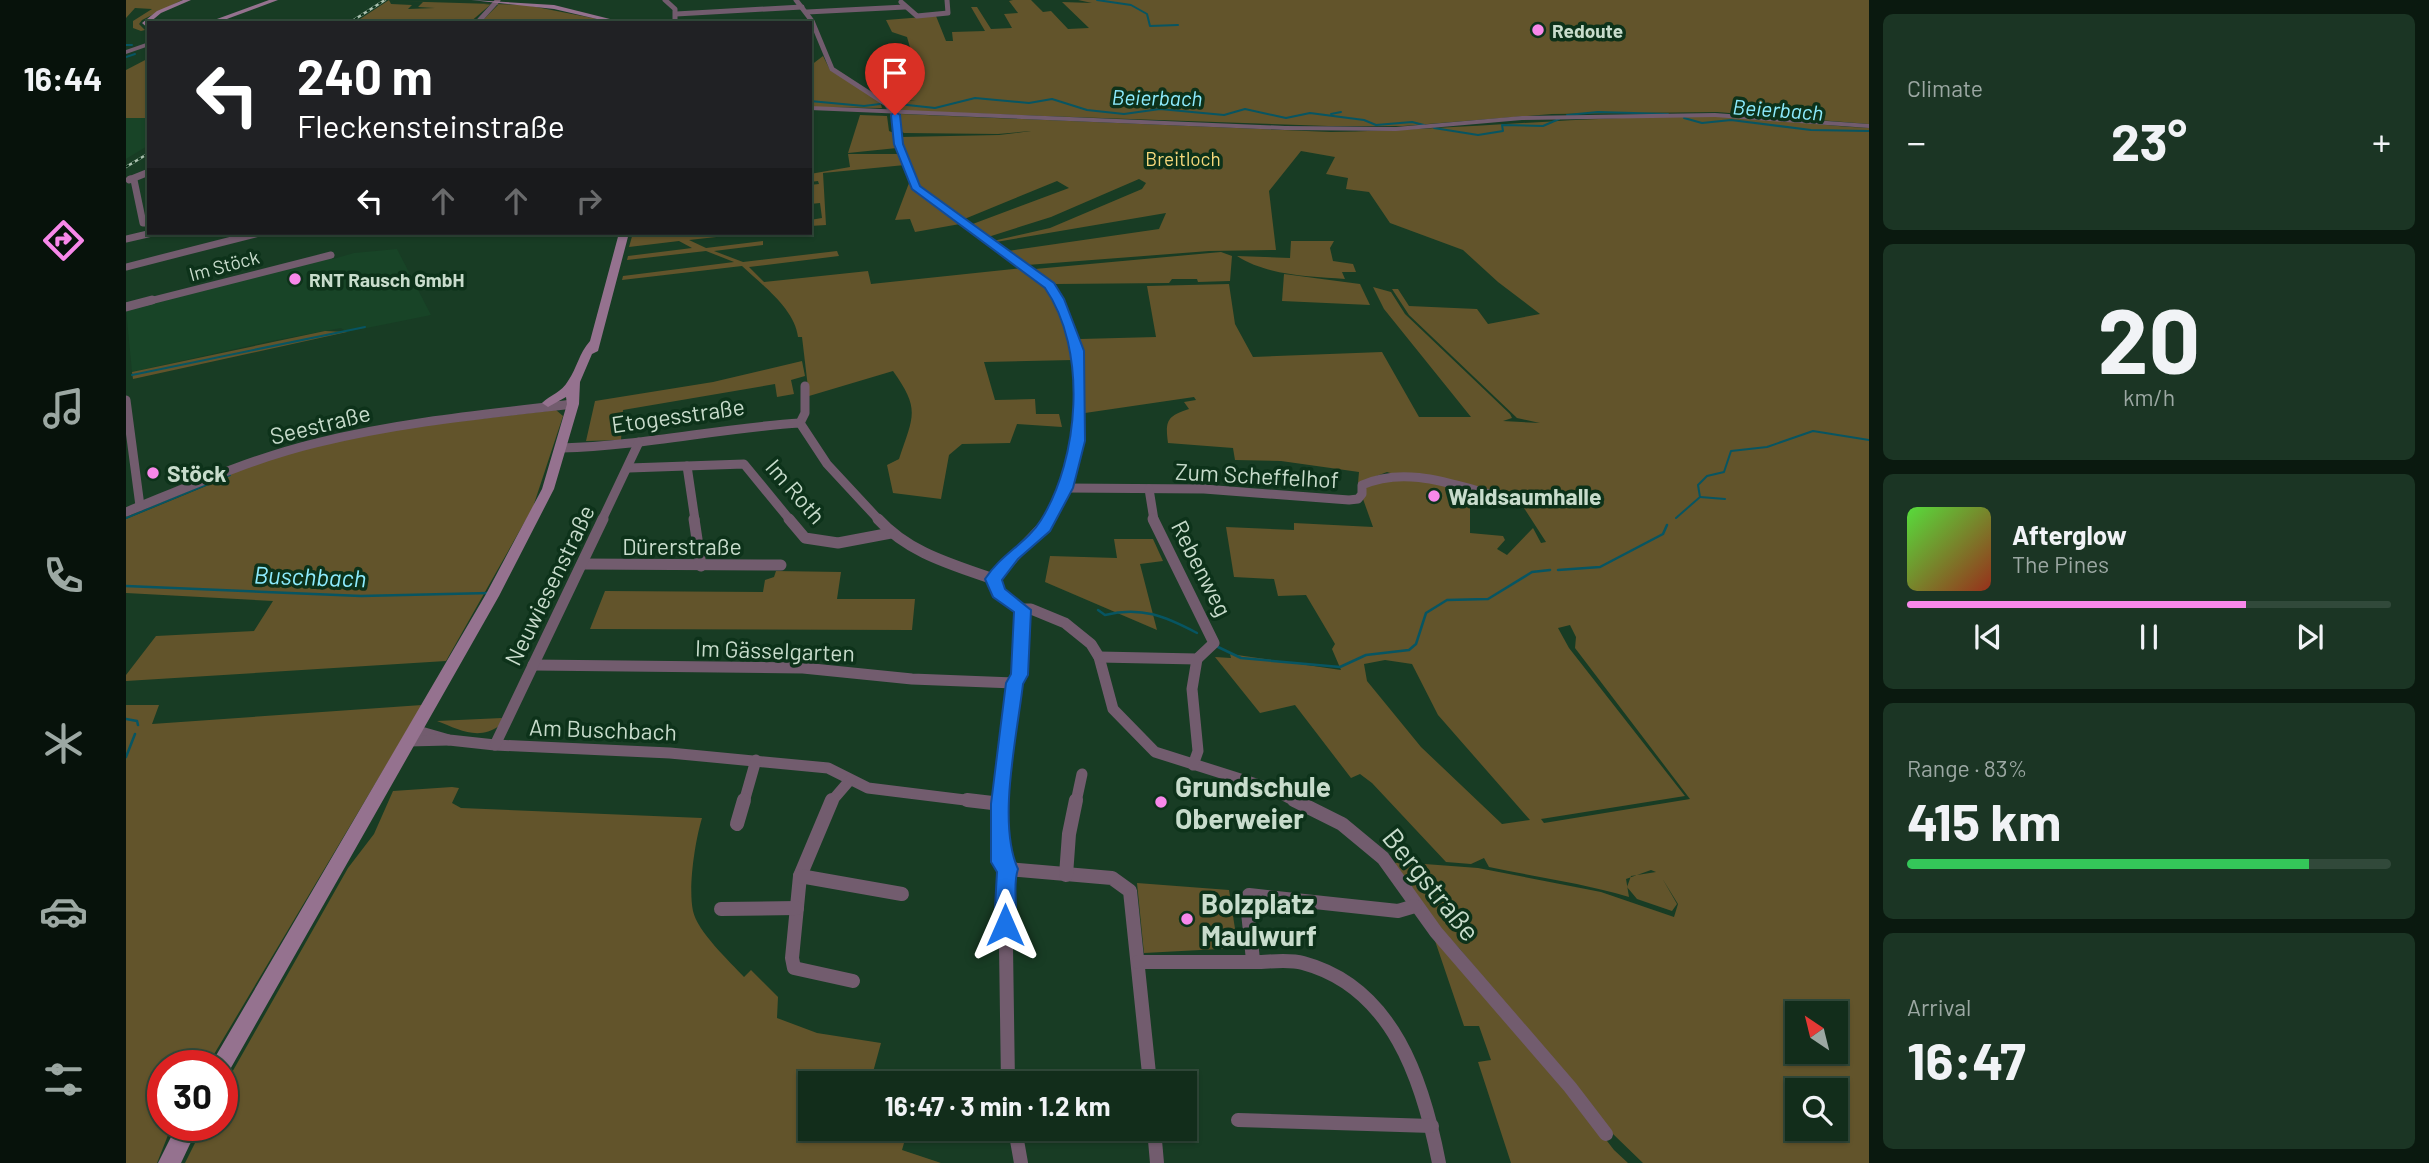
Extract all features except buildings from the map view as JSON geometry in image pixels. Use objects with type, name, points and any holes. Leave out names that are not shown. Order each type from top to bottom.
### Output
[{"type":"main road","points":[[147,21],[188,0]]},
{"type":"main road","points":[[215,21],[275,0]]},
{"type":"main road","points":[[474,0],[572,10],[615,21]]},
{"type":"main road","points":[[229,1050],[536,514],[562,448],[573,404],[581,396],[623,235]]},
{"type":"main road","points":[[573,404],[571,398],[575,381],[593,344]]},
{"type":"main road","points":[[548,403],[561,396],[575,381]]},
{"type":"main road","points":[[169,1163],[180,1141]]},
{"type":"street","points":[[665,0],[676,14],[675,21]]},
{"type":"street","points":[[796,0],[810,21]]},
{"type":"street","points":[[868,0],[878,8]]},
{"type":"street","points":[[899,0],[915,16],[948,13],[947,0]]},
{"type":"street","points":[[479,21],[501,1]]},
{"type":"street","points":[[836,5],[847,17]]},
{"type":"street","points":[[676,14],[905,6]]},
{"type":"street","points":[[812,26],[832,69],[886,104],[893,112],[899,144],[919,191],[1035,274],[1058,299],[1079,358],[1078,441],[1066,488],[1045,527],[1013,555],[993,579]]},
{"type":"street","points":[[126,52],[147,45]]},
{"type":"street","points":[[812,108],[1321,129],[1418,128],[1522,118],[1715,115],[1869,126]]},
{"type":"street","points":[[128,180],[147,173]]},
{"type":"street","points":[[128,180],[134,180],[143,223],[147,223]]},
{"type":"street","points":[[136,191],[147,188]]},
{"type":"street","points":[[126,239],[147,234]]},
{"type":"street","points":[[126,267],[251,235]]},
{"type":"street","name":"Im Stöck","points":[[126,307],[331,255]]},
{"type":"street","points":[[805,386],[805,412],[800,423],[827,464],[891,533],[925,555],[993,579],[999,593],[1022,610],[1020,675],[1014,683],[1000,804],[1001,862],[1008,869],[1112,878],[1123,883],[1130,891],[1149,1071]]},
{"type":"street","points":[[126,400],[140,506]]},
{"type":"street","name":"Seestraße","points":[[533,408],[548,403],[573,404]]},
{"type":"street","name":"Seestraße","points":[[126,512],[231,469],[314,443],[414,423],[573,404]]},
{"type":"street","name":"Etogesstraße","points":[[562,448],[639,442],[753,425],[800,423]]},
{"type":"street","name":"Neuwiesenstraße","points":[[495,745],[629,468],[639,442]]},
{"type":"street","name":"Im Roth","points":[[629,468],[736,462],[749,466],[805,538],[838,543],[891,533]]},
{"type":"street","points":[[687,466],[701,566]]},
{"type":"street","name":"Zum Scheffelhof","points":[[1066,488],[1204,489],[1349,500],[1358,499],[1362,494],[1362,485],[1367,482],[1389,475],[1408,475],[1514,500]]},
{"type":"street","name":"Rebenweg","points":[[1149,489],[1155,521],[1213,637],[1212,648],[1197,659],[1192,689],[1198,751],[1193,765]]},
{"type":"street","name":"Dürerstraße","points":[[582,564],[781,565]]},
{"type":"street","name":"Bergstraße","points":[[1022,610],[1031,609],[1078,631],[1100,657],[1113,709],[1119,718],[1156,752],[1272,789],[1342,824],[1383,858],[1415,906],[1570,1087],[1606,1134]]},
{"type":"street","points":[[1100,657],[1197,659]]},
{"type":"street","name":"Im Gässelgarten","points":[[533,666],[803,668],[912,679],[1014,683]]},
{"type":"street","name":"Am Buschbach","points":[[411,736],[495,745],[756,760],[828,768],[868,788],[1000,804]]},
{"type":"street","points":[[737,824],[756,760]]},
{"type":"street","points":[[1066,875],[1069,834],[1082,774]]},
{"type":"street","points":[[850,780],[832,799],[800,876],[792,958],[794,968],[853,981]]},
{"type":"street","points":[[1008,869],[1005,892],[1009,1071]]},
{"type":"street","points":[[800,876],[902,894]]},
{"type":"street","points":[[1252,960],[1247,903],[1249,895],[1398,911],[1415,906]]},
{"type":"street","points":[[721,909],[797,908]]},
{"type":"street","points":[[1138,962],[1301,962],[1326,970],[1357,987],[1375,1002],[1394,1025],[1432,1126],[1439,1163]]},
{"type":"street","points":[[1238,1120],[1432,1126]]},
{"type":"street","points":[[1017,1141],[1021,1163]]},
{"type":"street","points":[[1155,1141],[1157,1163]]},
{"type":"shaded area","points":[[126,118],[147,118],[147,146],[126,159]]},
{"type":"shaded area","points":[[397,249],[431,315],[347,332],[341,328],[271,341],[132,372],[126,309],[319,258],[333,259],[354,253]]},
{"type":"green space","points":[[126,0],[182,0],[142,20],[139,24],[145,30],[141,31],[133,28],[133,21],[152,9],[135,8],[126,18]]},
{"type":"green space","points":[[389,0],[391,4],[412,5],[408,9],[435,8],[418,7],[423,2],[393,1],[526,5],[608,21],[482,21],[498,5],[484,4],[490,5],[471,21],[357,21]]},
{"type":"green space","points":[[1031,0],[1043,12],[1051,11],[1068,29],[1089,28],[1062,2],[1092,3],[1078,0],[1869,0],[1869,124],[1717,112],[1552,114],[1403,126],[1328,126],[903,111],[890,102],[916,100],[898,100],[891,60],[913,58],[907,37],[892,32],[886,20],[936,16],[946,41],[953,41],[952,32],[985,31],[971,7],[977,7],[991,29],[1012,28],[1004,14],[1018,13],[1009,1]]},
{"type":"green space","points":[[823,56],[830,70],[880,101],[882,108],[812,107],[812,64]]},
{"type":"green space","points":[[147,59],[147,118],[126,118],[126,70]]},
{"type":"green space","name":"Breitloch","points":[[901,114],[1331,132],[1671,116],[1738,117],[1869,128],[1869,1163],[1643,1163],[1613,1134],[1459,948],[1423,911],[1394,864],[1398,862],[1478,868],[1601,892],[1674,917],[1678,904],[1662,878],[1677,904],[1672,911],[1637,899],[1627,888],[1629,897],[1489,867],[1484,858],[1471,864],[1446,862],[1372,783],[1360,774],[1351,778],[1295,705],[1260,713],[1215,657],[1231,658],[1230,654],[1341,670],[1332,649],[1335,644],[1306,595],[1278,596],[1274,579],[1234,577],[1226,527],[1294,530],[1294,523],[1373,527],[1363,499],[1366,485],[1397,475],[1387,472],[1358,483],[1359,472],[1281,461],[1235,460],[1233,448],[1168,443],[1169,420],[1189,409],[1184,402],[1196,400],[1194,397],[1085,413],[1080,339],[1156,337],[1147,286],[1229,284],[1235,324],[1253,357],[1382,352],[1419,417],[1471,417],[1384,309],[1373,287],[1391,292],[1405,314],[1510,414],[1512,418],[1503,421],[1540,423],[1517,418],[1409,315],[1392,289],[1398,289],[1409,306],[1477,309],[1488,324],[1540,314],[1498,282],[1463,250],[1390,223],[1369,192],[1346,189],[1348,178],[1326,174],[1335,157],[1301,151],[1269,191],[1276,250],[1209,251],[1027,265],[967,223],[970,225],[1069,188],[1057,181],[962,220],[921,191],[900,137],[999,135],[1031,131],[998,134],[901,131]],"holes":[[[1139,179],[1146,183],[1142,189],[1050,228],[993,241],[988,237],[1051,217]],[[1166,213],[1159,229],[1008,251],[996,242]],[[1470,494],[1522,505],[1546,542],[1541,543],[1533,528],[1507,555],[1497,549],[1505,540],[1503,536],[1470,533]],[[1570,625],[1576,637],[1575,648],[1690,799],[1544,823],[1541,819],[1685,796],[1569,648],[1558,628]],[[1385,660],[1412,664],[1438,715],[1530,820],[1502,824],[1421,747],[1367,681],[1364,664]]]},
{"type":"green space","points":[[860,115],[887,116],[889,131],[896,134],[897,148],[848,153]]},
{"type":"green space","points":[[848,154],[901,154],[905,165],[823,173],[826,225],[812,226],[812,220],[822,218],[820,203],[812,204],[812,185],[819,184],[818,181],[812,182],[812,174],[850,167]]},
{"type":"green space","points":[[909,183],[960,224],[915,232],[910,219],[895,220]]},
{"type":"green space","points":[[632,235],[735,235],[689,240],[706,248],[763,241],[763,245],[714,251],[743,262],[837,251],[839,256],[749,267],[764,282],[868,271],[871,284],[1023,268],[1053,292],[1071,343],[1073,360],[984,362],[995,400],[1035,399],[1036,414],[1059,414],[1062,427],[1017,424],[1010,443],[962,444],[949,455],[941,499],[893,493],[887,465],[899,459],[912,414],[908,395],[893,371],[809,396],[802,337],[798,337],[796,327],[784,307],[742,266],[622,280],[623,276],[734,262],[706,251],[627,260],[628,256],[692,248],[679,241],[629,247]]},
{"type":"green space","points":[[1291,241],[1334,241],[1330,248],[1333,261],[1353,264],[1356,272],[1342,272],[1345,279],[1290,274],[1262,268],[1237,256],[1290,258]]},
{"type":"green space","points":[[1221,252],[1232,256],[1230,281],[1198,282],[1197,279],[1172,279],[1169,283],[1056,284],[1035,269]]},
{"type":"green space","points":[[1284,274],[1360,284],[1370,305],[1282,301]]},
{"type":"green space","points":[[325,331],[347,332],[133,379],[132,372]]},
{"type":"green space","points":[[802,361],[805,376],[791,380],[794,394],[777,397],[775,384],[623,410],[621,440],[586,441],[595,401],[713,382]]},
{"type":"green space","points":[[556,410],[563,416],[533,507],[446,661],[126,681],[126,675],[156,636],[254,631],[273,601],[126,593],[126,519],[206,486],[207,481],[263,459],[391,429]]},
{"type":"green space","points":[[1114,539],[1153,539],[1163,561],[1140,564],[1157,630],[1045,582],[1050,556],[1117,558]]},
{"type":"green space","points":[[776,571],[841,572],[837,599],[915,599],[912,630],[590,629],[605,591],[763,592],[765,580],[774,577]]},
{"type":"green space","points":[[126,705],[159,705],[152,724],[422,705],[217,1050],[147,1050],[147,1141],[166,1141],[157,1163],[126,1163]]},
{"type":"green space","points":[[502,718],[499,726],[483,733],[460,730],[437,721]]},
{"type":"green space","points":[[459,788],[452,803],[461,808],[702,818],[691,890],[693,911],[707,937],[744,977],[751,970],[778,997],[777,1018],[817,1033],[881,1043],[873,1071],[798,1071],[798,1141],[905,1141],[902,1150],[941,1163],[185,1163],[196,1141],[238,1141],[238,1062],[348,868],[374,834],[393,791]]},
{"type":"green space","name":"Bolzplatz Maulwurf","points":[[1137,883],[1229,890],[1238,948],[1144,953]]},
{"type":"green space","points":[[1432,932],[1560,1080],[1614,1150],[1628,1163],[1511,1163],[1478,1062],[1491,1060],[1479,1026],[1464,1026]]},
{"type":"waterway","points":[[1097,0],[1131,5],[1147,14],[1150,26],[1178,25]]},
{"type":"waterway","name":"Beierbach","points":[[126,45],[132,45]]},
{"type":"waterway","points":[[126,57],[135,54]]},
{"type":"waterway","name":"Beierbach","points":[[889,103],[935,108],[975,98],[1029,103],[1052,99],[1087,110],[1124,114],[1160,109],[1224,115],[1245,109],[1286,118],[1310,113],[1364,120],[1376,125],[1412,122],[1424,125]]},
{"type":"waterway","name":"Beierbach","points":[[812,101],[864,106],[880,104]]},
{"type":"waterway","name":"Beierbach","points":[[1331,114],[1341,112]]},
{"type":"waterway","name":"Beierbach","points":[[1567,115],[1598,112],[1668,114]]},
{"type":"waterway","name":"Beierbach","points":[[1684,118],[1702,123],[1731,120],[1811,130],[1869,131]]},
{"type":"waterway","name":"Beierbach","points":[[1434,128],[1478,135],[1503,131],[1502,125],[1543,126],[1559,119]]},
{"type":"waterway","points":[[132,375],[365,327]]},
{"type":"waterway","points":[[1700,497],[1698,485],[1707,476],[1724,472],[1731,451],[1767,447],[1813,431],[1869,440]]},
{"type":"waterway","points":[[126,518],[230,475]]},
{"type":"waterway","points":[[1676,518],[1700,497]]},
{"type":"waterway","points":[[1700,497],[1725,499]]},
{"type":"waterway","points":[[1558,570],[1600,567],[1663,534],[1667,525]]},
{"type":"waterway","points":[[1218,647],[1241,658],[1340,667],[1366,655],[1409,650],[1416,644],[1426,613],[1447,600],[1488,599],[1532,572],[1550,570]]},
{"type":"waterway","name":"Buschbach","points":[[126,586],[361,596],[490,593]]},
{"type":"waterway","points":[[1098,610],[1105,615],[1118,612],[1152,614],[1197,633]]},
{"type":"waterway","points":[[126,719],[137,721],[138,725]]},
{"type":"waterway","points":[[126,757],[135,734]]},
{"type":"railway","points":[[352,21],[385,0]]},
{"type":"railway","points":[[126,167],[147,154]]},
{"type":"place","name":"Redoute","points":[[1538,30]]},
{"type":"place","name":"RNT Rausch GmbH","points":[[295,279]]},
{"type":"place","name":"Stöck","points":[[153,473]]},
{"type":"place","name":"Waldsaumhalle","points":[[1434,496]]},
{"type":"place","name":"Grundschule Oberweier","points":[[1161,802]]},
{"type":"place","name":"Bolzplatz Maulwurf","points":[[1187,919]]},
{"type":"route","points":[[895,115],[899,144],[916,187],[924,196],[1049,286],[1056,294],[1079,358],[1078,441],[1061,501],[1045,527],[1013,555],[993,579],[999,593],[1022,610],[1023,634],[1020,675],[1014,683],[1000,804],[1001,862],[1008,869],[1005,879],[1005,925]]}]
